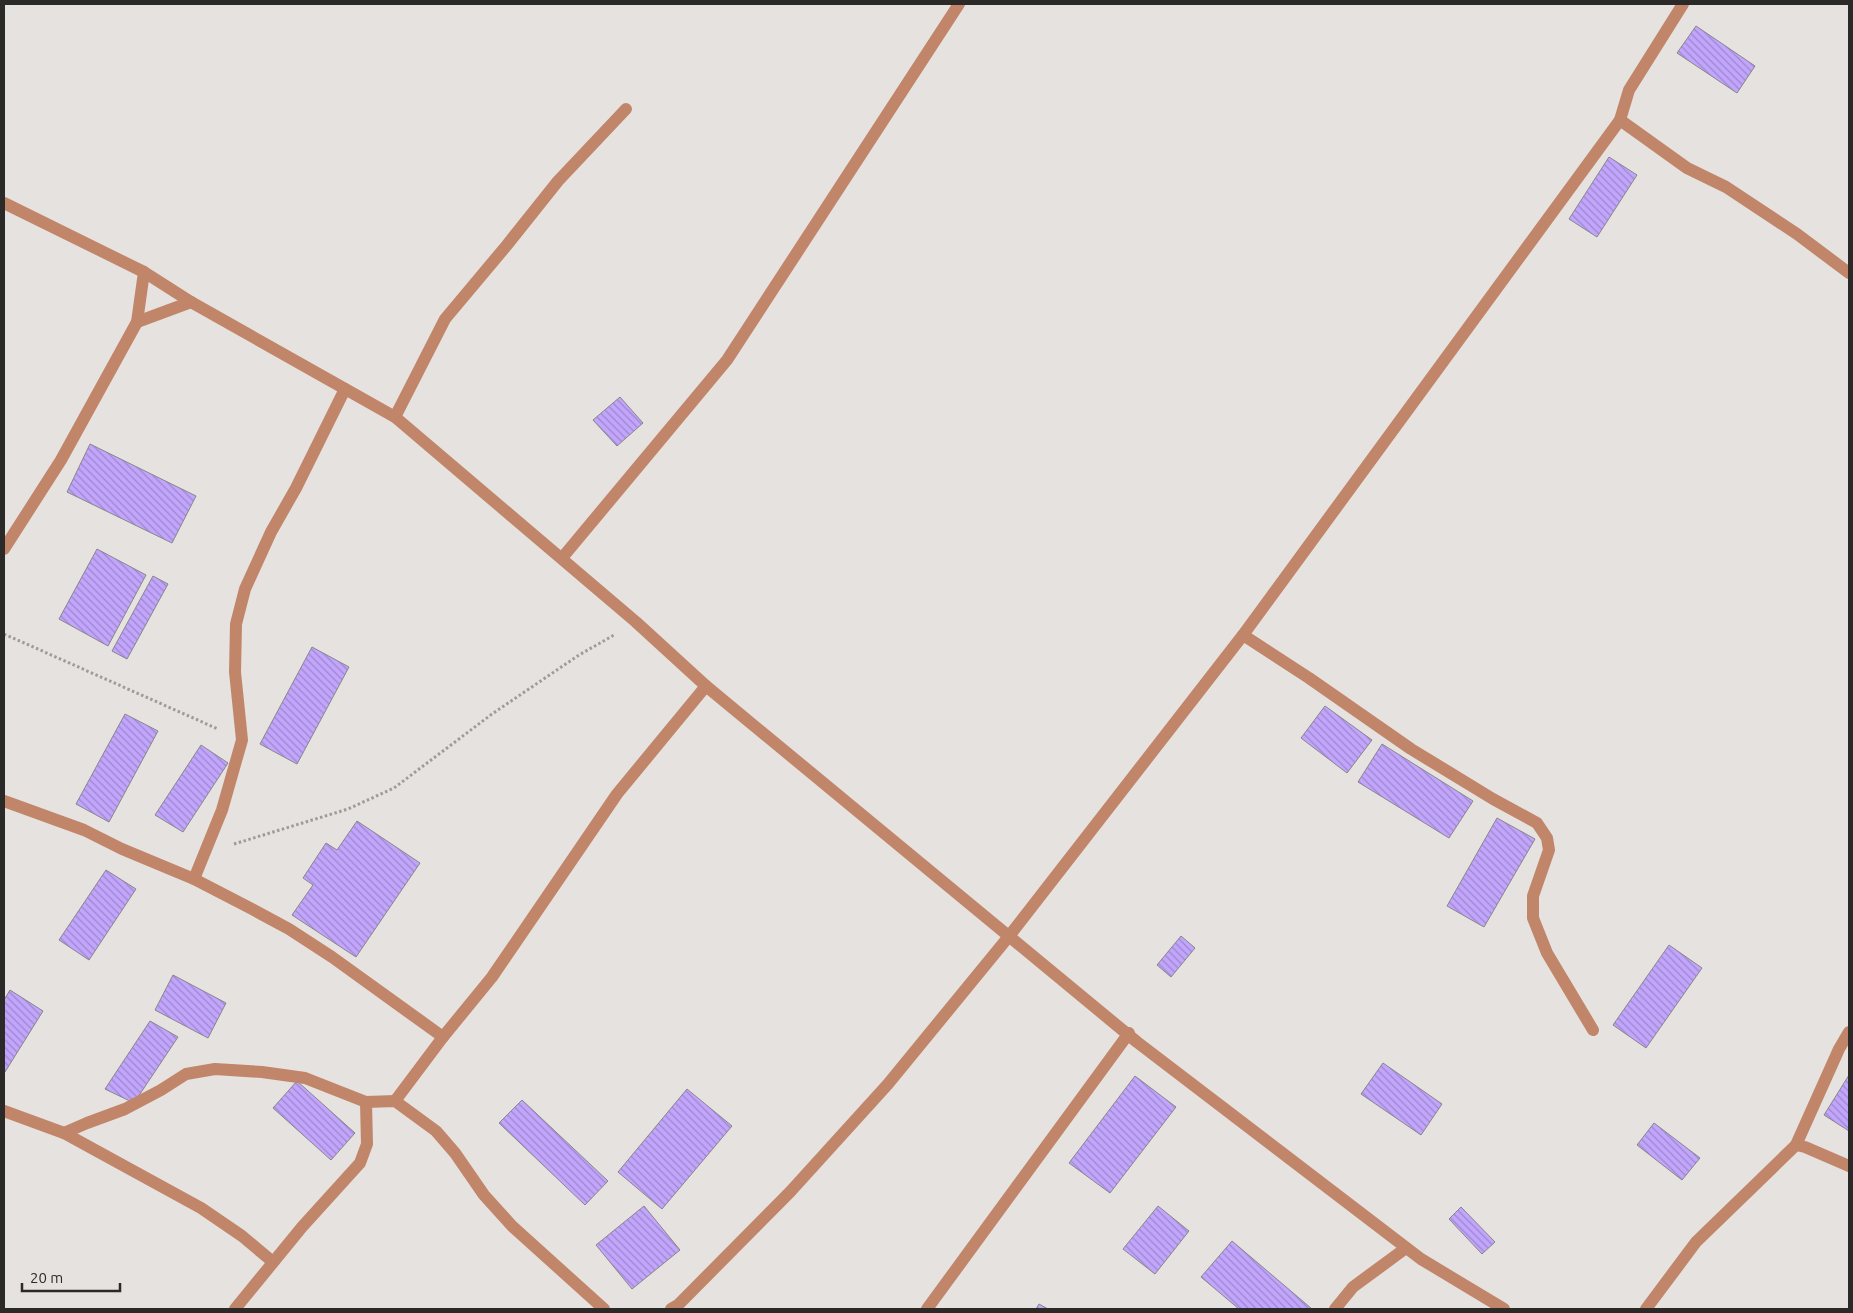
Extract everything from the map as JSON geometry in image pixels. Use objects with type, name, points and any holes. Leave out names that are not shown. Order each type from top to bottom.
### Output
[{"type":"street","points":[[562,558],[727,360],[959,4]]},
{"type":"street","points":[[671,1309],[685,1298],[810,1170],[888,1084],[1010,935],[1243,635],[1620,120],[1629,90],[1683,4]]},
{"type":"street","points":[[395,417],[444,319],[508,245],[558,180],[626,110]]},
{"type":"street","points":[[1620,120],[1687,168],[1726,187],[1797,234],[1849,273]]},
{"type":"street","points":[[4,203],[144,272],[191,302],[395,417],[636,622],[706,686],[1145,1048],[1421,1259],[1503,1309]]},
{"type":"street","points":[[4,549],[61,460],[137,322],[144,272]]},
{"type":"street","points":[[137,322],[191,302]]},
{"type":"street","points":[[194,879],[222,810],[242,740],[236,672],[236,624],[245,589],[271,532],[296,488],[345,389]]},
{"type":"street","points":[[1243,635],[1411,749],[1493,799],[1537,823],[1547,838],[1549,850],[1533,896],[1533,918],[1547,953],[1592,1030]]},
{"type":"street","points":[[395,1101],[443,1036],[492,977],[616,794],[706,686]]},
{"type":"street","points":[[4,801],[84,830],[122,849],[194,879],[289,929],[332,957],[443,1036]]},
{"type":"street","points":[[1646,1309],[1696,1242],[1796,1145],[1839,1049],[1849,1032]]},
{"type":"street","points":[[927,1309],[1129,1033]]},
{"type":"street","points":[[64,1133],[125,1109],[186,1074],[215,1069],[262,1072],[305,1078],[366,1102],[395,1101],[436,1131],[455,1153],[484,1195],[512,1226],[604,1309]]},
{"type":"street","points":[[235,1309],[273,1262],[360,1163],[367,1144],[366,1102]]},
{"type":"street","points":[[4,1111],[64,1133],[200,1208],[242,1236],[273,1262]]},
{"type":"street","points":[[1796,1145],[1849,1166]]},
{"type":"street","points":[[1335,1309],[1353,1287],[1406,1248]]},
{"type":"path","points":[[204,854],[348,809],[394,788],[492,714],[580,655],[636,622]]},
{"type":"path","points":[[4,634],[242,740]]},
{"type":"building","points":[[1696,26],[1755,66],[1737,93],[1677,53]]},
{"type":"building","points":[[1609,157],[1637,175],[1597,237],[1569,219]]},
{"type":"building","points":[[620,397],[643,423],[617,446],[593,420]]},
{"type":"building","points":[[90,444],[196,496],[172,543],[67,492]]},
{"type":"building","points":[[97,549],[146,575],[108,646],[59,619]]},
{"type":"building","points":[[153,576],[168,584],[127,659],[112,651]]},
{"type":"building","points":[[312,647],[349,667],[297,764],[260,744]]},
{"type":"building","points":[[1325,706],[1372,740],[1347,773],[1301,738]]},
{"type":"building","points":[[125,714],[158,731],[109,822],[76,804]]},
{"type":"building","points":[[1382,744],[1473,801],[1449,838],[1358,782]]},
{"type":"building","points":[[201,745],[228,763],[183,832],[155,815]]},
{"type":"building","points":[[1497,818],[1535,839],[1484,927],[1447,906]]},
{"type":"building","points":[[357,821],[420,863],[356,957],[292,915],[313,885],[303,878],[326,843],[337,850]]},
{"type":"building","points":[[106,870],[136,889],[89,960],[59,940]]},
{"type":"building","points":[[1181,936],[1195,948],[1171,977],[1157,965]]},
{"type":"building","points":[[1669,945],[1702,968],[1646,1048],[1613,1025]]},
{"type":"building","points":[[173,975],[226,1003],[208,1038],[155,1010]]},
{"type":"building","points":[[10,990],[43,1011],[5,1072],[4,1000]]},
{"type":"building","points":[[150,1021],[178,1037],[134,1103],[105,1089]]},
{"type":"building","points":[[1383,1063],[1442,1104],[1421,1135],[1361,1094]]},
{"type":"building","points":[[1849,1075],[1849,1131],[1824,1115]]},
{"type":"building","points":[[1135,1076],[1176,1107],[1110,1193],[1069,1163]]},
{"type":"building","points":[[297,1081],[355,1133],[331,1160],[273,1108]]},
{"type":"building","points":[[687,1089],[732,1126],[662,1209],[618,1172]]},
{"type":"building","points":[[522,1100],[608,1181],[585,1205],[499,1123]]},
{"type":"building","points":[[1654,1123],[1700,1158],[1682,1180],[1637,1145]]},
{"type":"building","points":[[644,1206],[680,1250],[632,1289],[596,1245]]},
{"type":"building","points":[[1158,1206],[1189,1231],[1155,1274],[1123,1249]]},
{"type":"building","points":[[1461,1207],[1495,1242],[1482,1254],[1449,1219]]},
{"type":"building","points":[[1232,1241],[1312,1309],[1239,1309],[1201,1277]]},
{"type":"building","points":[[1039,1304],[1048,1309],[1036,1309]]}]
